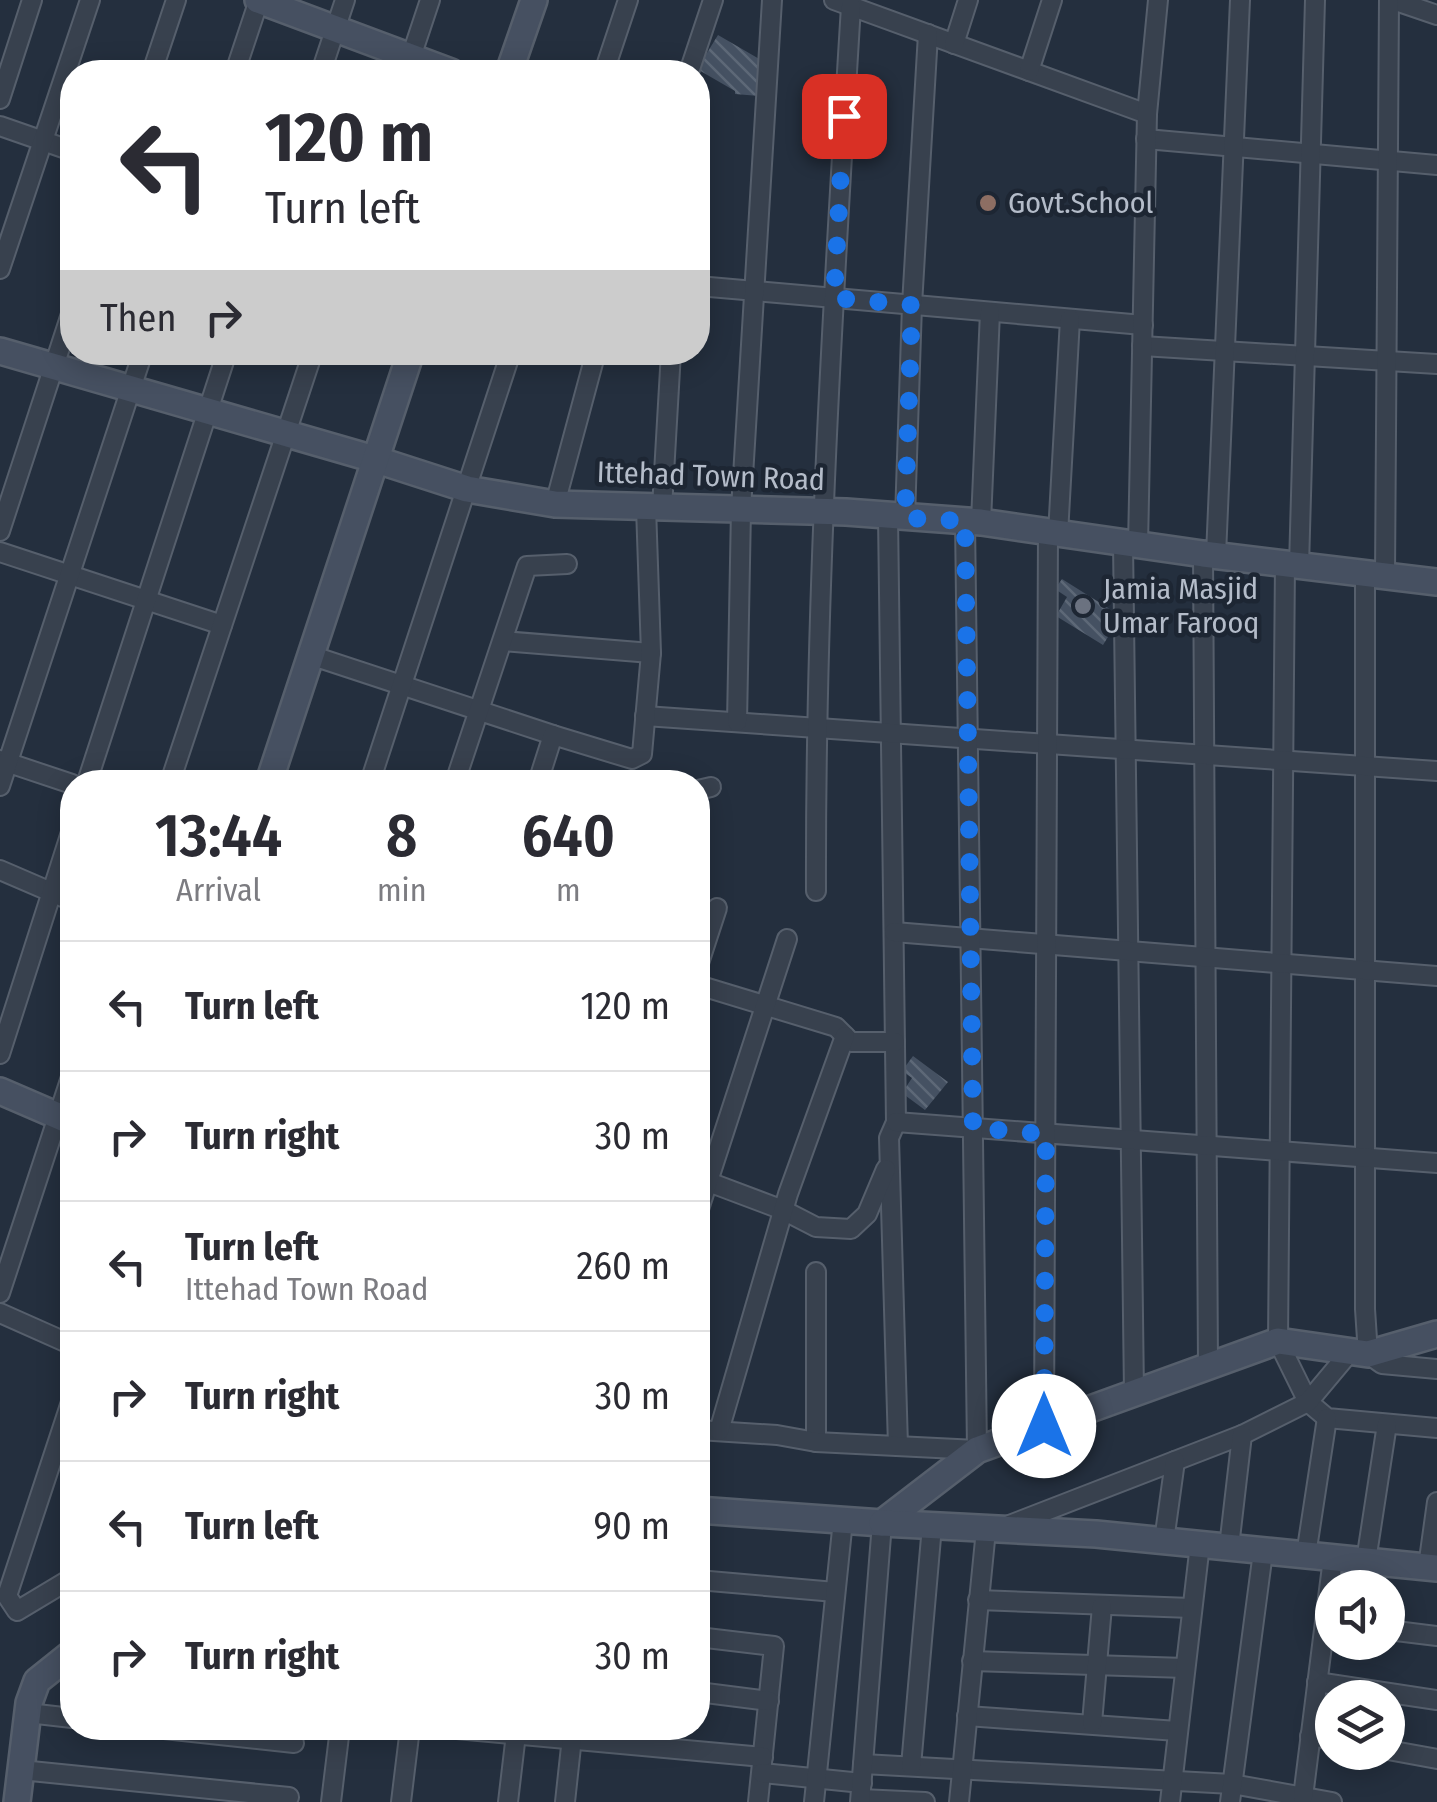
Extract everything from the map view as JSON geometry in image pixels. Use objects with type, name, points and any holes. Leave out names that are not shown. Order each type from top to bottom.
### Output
[{"type":"street","points":[[0,98],[32,0]]},
{"type":"street","points":[[70,60],[90,0]]},
{"type":"street","points":[[156,60],[176,0]]},
{"type":"street","points":[[239,60],[259,0],[335,29],[399,60]]},
{"type":"street","points":[[325,60],[345,0]]},
{"type":"street","points":[[411,60],[430,0]]},
{"type":"street","points":[[513,60],[534,0]]},
{"type":"street","points":[[608,60],[628,0]]},
{"type":"street","points":[[693,60],[713,0]]},
{"type":"street","points":[[737,722],[741,510],[772,0]]},
{"type":"street","points":[[954,44],[968,0]]},
{"type":"street","points":[[1029,71],[1052,0]]},
{"type":"street","points":[[1134,1393],[1126,749],[1131,544],[1143,326],[1147,114],[1158,0]]},
{"type":"street","points":[[1208,1366],[1204,754],[1210,555],[1226,351],[1240,0]]},
{"type":"street","points":[[1315,0],[1307,356],[1292,565],[1284,760],[1278,1340],[1308,1402],[1327,1418],[1437,1428]]},
{"type":"street","points":[[1358,1354],[1365,1309],[1364,766],[1387,360],[1391,0],[1437,15]]},
{"type":"street","points":[[816,891],[815,728],[821,512],[834,298],[842,3],[880,8],[928,34],[1147,114]]},
{"type":"street","points":[[898,1446],[889,1138],[896,1122],[890,733],[897,517],[928,34]]},
{"type":"street","points":[[0,269],[60,90]]},
{"type":"street","points":[[0,126],[60,147]]},
{"type":"street","points":[[1146,139],[1437,165]]},
{"type":"street","points":[[710,287],[1143,326]]},
{"type":"street","points":[[976,1450],[967,738],[973,522],[990,312]]},
{"type":"street","points":[[1044,1426],[1047,744],[1053,533],[1070,319]]},
{"type":"street","points":[[1142,346],[1437,364]]},
{"type":"street","points":[[0,530],[60,348]]},
{"type":"street","name":"Ittehad Town Road","points":[[0,350],[467,489],[555,504],[821,512],[973,522],[1437,582]]},
{"type":"street","points":[[0,786],[4,761],[138,365]]},
{"type":"street","points":[[92,770],[223,365]]},
{"type":"street","points":[[174,770],[309,365]]},
{"type":"street","points":[[273,770],[407,365]]},
{"type":"street","points":[[374,770],[508,365]]},
{"type":"street","points":[[555,504],[592,365]]},
{"type":"street","points":[[310,655],[632,759],[642,754],[651,652],[654,507],[670,365]]},
{"type":"street","points":[[0,552],[222,625]]},
{"type":"street","points":[[460,770],[528,566],[568,564]]},
{"type":"street","points":[[503,641],[651,652]]},
{"type":"street","points":[[645,716],[1437,771]]},
{"type":"street","points":[[542,770],[554,735]]},
{"type":"street","points":[[4,761],[60,780]]},
{"type":"street","points":[[0,1054],[60,867]]},
{"type":"street","points":[[0,870],[60,896]]},
{"type":"street","points":[[710,929],[717,908]]},
{"type":"street","points":[[894,932],[1437,976]]},
{"type":"street","points":[[710,1158],[787,939]]},
{"type":"street","points":[[710,990],[836,1027],[850,1042],[895,1042]]},
{"type":"street","points":[[719,1432],[783,1210],[845,1036]]},
{"type":"street","points":[[0,1090],[60,1117]]},
{"type":"street","points":[[896,1122],[1437,1163]]},
{"type":"street","points":[[0,1293],[60,1136]]},
{"type":"street","points":[[710,1183],[816,1226],[851,1229],[867,1214],[890,1160]]},
{"type":"street","points":[[816,1272],[816,1442]]},
{"type":"street","points":[[0,1313],[60,1340]]},
{"type":"street","points":[[990,1530],[1242,1435],[1308,1402],[1358,1354],[1437,1334]]},
{"type":"street","points":[[861,1795],[882,1523],[976,1450],[1278,1340],[1358,1354],[1382,1364],[1437,1369]]},
{"type":"street","points":[[1306,1555],[1327,1418]]},
{"type":"street","points":[[1366,1561],[1387,1424]]},
{"type":"street","points":[[710,1431],[816,1442],[976,1450]]},
{"type":"street","points":[[1229,1548],[1242,1435]]},
{"type":"street","points":[[60,1436],[7,1596],[17,1611],[60,1585]]},
{"type":"street","points":[[1164,1541],[1175,1461]]},
{"type":"street","points":[[710,1511],[1096,1534],[1432,1568],[1437,1502]]},
{"type":"street","points":[[814,1802],[844,1520]]},
{"type":"street","points":[[911,1766],[932,1526]]},
{"type":"street","points":[[959,1802],[978,1600],[990,1530]]},
{"type":"street","points":[[1170,1802],[1200,1544]]},
{"type":"street","points":[[1231,1793],[1264,1552]]},
{"type":"street","points":[[1332,1570],[1333,1558]]},
{"type":"street","points":[[710,1581],[835,1592]]},
{"type":"street","points":[[978,1600],[1191,1608]]},
{"type":"street","points":[[1092,1723],[1102,1606]]},
{"type":"street","points":[[1405,1632],[1437,1636]]},
{"type":"street","points":[[710,1638],[774,1646],[758,1802]]},
{"type":"street","points":[[972,1660],[1184,1668]]},
{"type":"street","points":[[17,1802],[28,1714],[37,1682],[60,1664]]},
{"type":"street","points":[[710,1693],[769,1700]]},
{"type":"street","points":[[1405,1695],[1437,1700]]},
{"type":"street","points":[[1303,1797],[1315,1697]]},
{"type":"street","points":[[28,1714],[60,1717]]},
{"type":"street","points":[[967,1716],[1178,1731]]},
{"type":"street","points":[[1310,1736],[1315,1737]]},
{"type":"street","points":[[266,1740],[294,1743]]},
{"type":"street","points":[[331,1802],[339,1740]]},
{"type":"street","points":[[401,1802],[409,1740]]},
{"type":"street","points":[[514,1801],[516,1740]]},
{"type":"street","points":[[565,1802],[571,1740]]},
{"type":"street","points":[[614,1740],[762,1765],[861,1795],[925,1802]]},
{"type":"street","points":[[1405,1753],[1437,1759]]},
{"type":"street","points":[[863,1764],[1172,1781],[1231,1793],[1332,1802]]},
{"type":"street","points":[[21,1770],[289,1797]]},
{"type":"building","points":[[718,35],[761,60],[759,96],[735,94],[710,77],[710,60],[703,60]]},
{"type":"building","name":"Jamia Masjid Umar Farooq","points":[[1062,579],[1121,616],[1103,645],[1056,616],[1067,597],[1055,589]]},
{"type":"building","points":[[913,1056],[948,1082],[925,1110],[902,1093],[912,1078],[902,1071]]},
{"type":"place","name":"Govt.School","points":[[988,203]]},
{"type":"place","name":"Jamia Masjid Umar Farooq","points":[[1083,606]]},
{"type":"route","points":[[844,116],[834,298],[912,305],[905,518],[965,521],[973,1128],[1046,1134],[1044,1426]]}]
